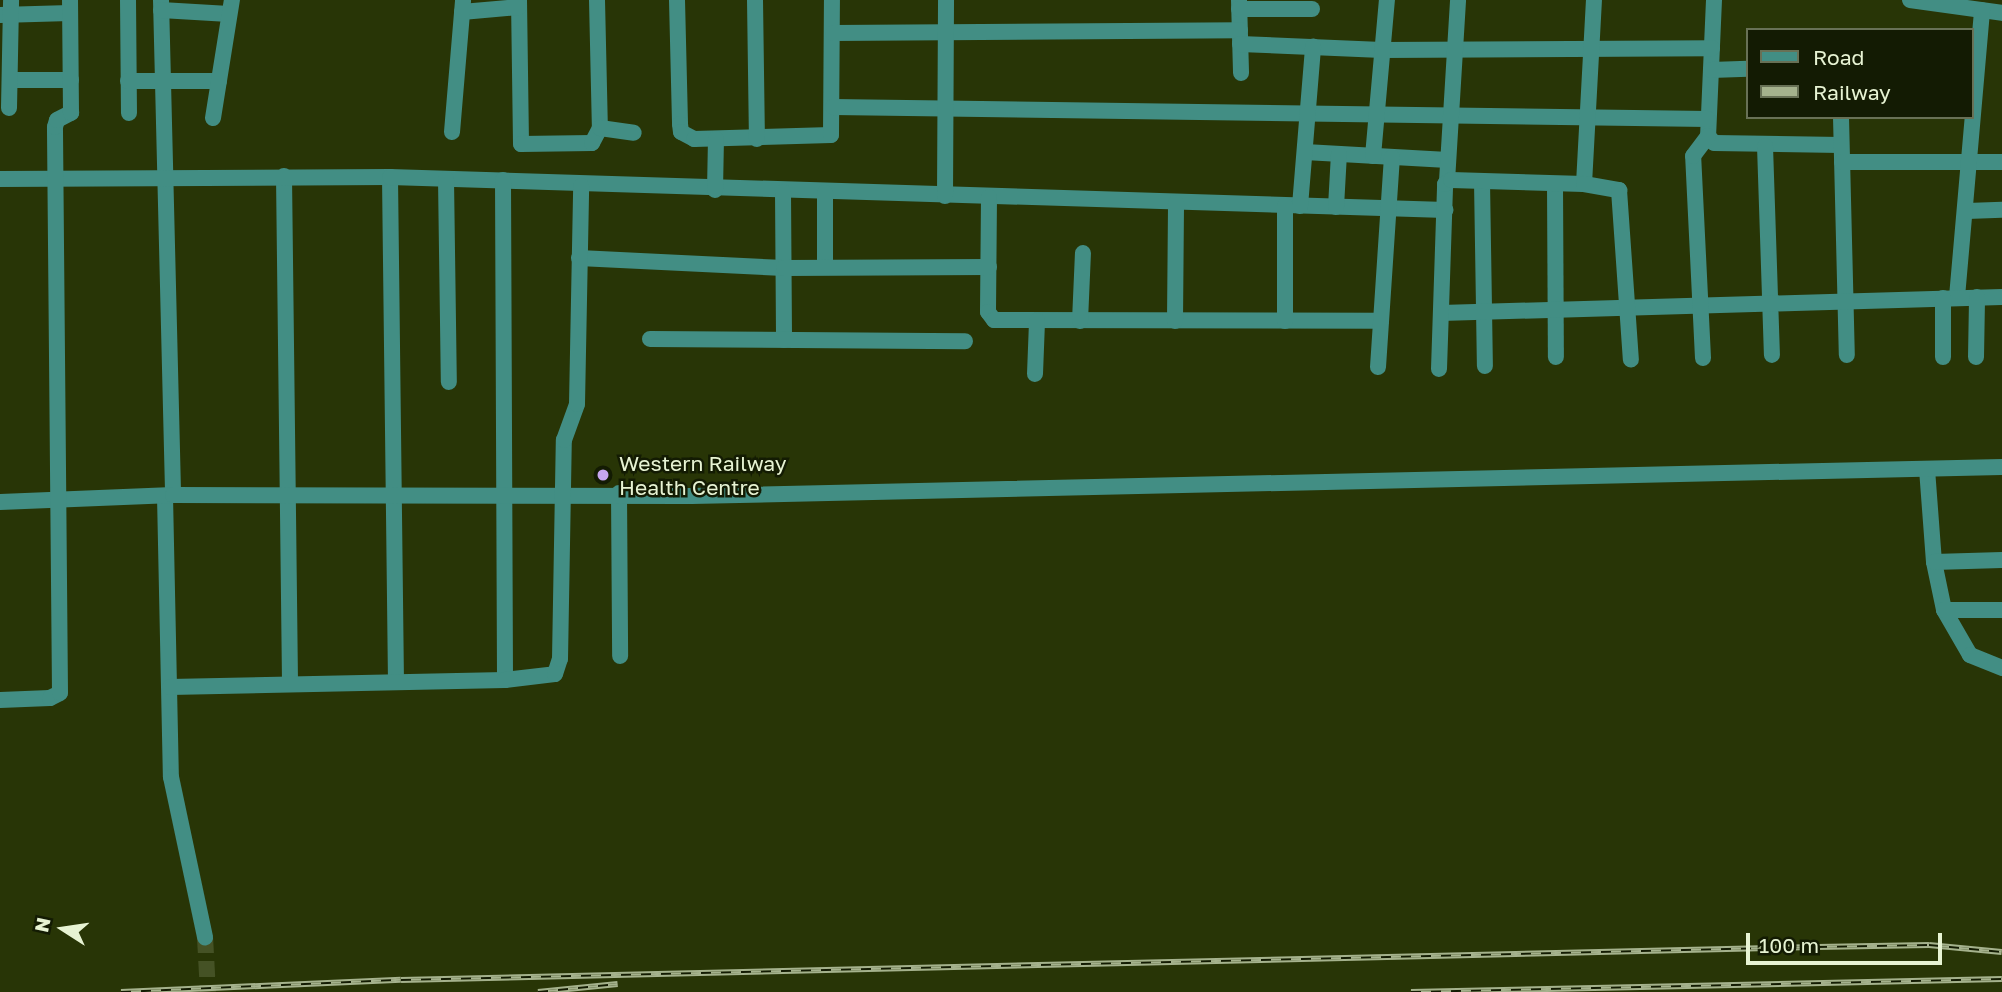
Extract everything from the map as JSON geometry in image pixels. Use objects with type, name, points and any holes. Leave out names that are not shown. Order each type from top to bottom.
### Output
[{"type":"street","points":[[128,0],[128,113]]},
{"type":"street","points":[[452,132],[463,6],[519,4],[521,144],[592,143],[600,128],[597,0]]},
{"type":"street","points":[[677,0],[681,132],[694,139],[825,139],[834,127],[832,0]]},
{"type":"street","points":[[755,0],[757,139]]},
{"type":"street","points":[[945,196],[946,0]]},
{"type":"street","points":[[1373,156],[1387,0]]},
{"type":"street","points":[[1439,369],[1449,118],[1458,0]]},
{"type":"street","points":[[1584,184],[1594,0]]},
{"type":"street","points":[[1703,358],[1693,156],[1708,127],[1714,0]]},
{"type":"street","points":[[1910,0],[2002,13]]},
{"type":"street","points":[[205,937],[171,777],[161,5],[230,7],[213,118]]},
{"type":"street","points":[[1241,73],[1239,5],[1311,9]]},
{"type":"street","points":[[0,700],[50,698],[60,692],[56,122],[70,116],[70,6],[8,10],[9,108]]},
{"type":"street","points":[[1943,357],[1950,298],[1967,211],[1982,10]]},
{"type":"street","points":[[833,33],[946,32],[1240,37],[1313,47],[1382,50],[1712,48]]},
{"type":"street","points":[[1285,321],[1293,206],[1305,152],[1313,47]]},
{"type":"street","points":[[1711,70],[1746,69]]},
{"type":"street","points":[[10,79],[71,80]]},
{"type":"street","points":[[128,81],[219,82]]},
{"type":"street","points":[[833,107],[1588,118],[1708,127],[1723,146],[1841,145]]},
{"type":"street","points":[[1841,119],[1847,355]]},
{"type":"street","points":[[600,128],[635,133]]},
{"type":"street","points":[[715,190],[716,139]]},
{"type":"street","points":[[1765,146],[1772,355]]},
{"type":"street","points":[[1305,152],[1448,160]]},
{"type":"street","points":[[1336,207],[1339,154]]},
{"type":"street","points":[[1378,367],[1392,157]]},
{"type":"street","points":[[1842,162],[2002,162]]},
{"type":"street","points":[[0,179],[163,175],[446,178],[581,186],[1445,210]]},
{"type":"street","points":[[284,176],[290,684]]},
{"type":"street","points":[[390,177],[397,493],[396,680]]},
{"type":"street","points":[[446,178],[449,382]]},
{"type":"street","points":[[503,180],[507,493],[505,680]]},
{"type":"street","points":[[1447,181],[1584,184],[1619,190],[1631,360]]},
{"type":"street","points":[[1482,181],[1485,366]]},
{"type":"street","points":[[1555,185],[1556,357]]},
{"type":"street","points":[[170,687],[396,680],[505,680],[550,676],[557,671],[564,440],[577,404],[581,186]]},
{"type":"street","points":[[783,192],[784,340]]},
{"type":"street","points":[[825,193],[825,267]]},
{"type":"street","points":[[989,197],[989,317],[1037,321],[1381,321]]},
{"type":"street","points":[[1175,321],[1177,202]]},
{"type":"street","points":[[1967,211],[2002,210]]},
{"type":"street","points":[[1080,321],[1083,253]]},
{"type":"street","points":[[579,258],[783,268],[989,267]]},
{"type":"street","points":[[1976,357],[1977,297]]},
{"type":"street","points":[[1441,313],[1700,303],[2002,297]]},
{"type":"street","points":[[1035,374],[1037,321]]},
{"type":"street","points":[[650,339],[965,341]]},
{"type":"street","points":[[0,502],[60,502],[169,495],[397,493],[620,493],[691,496],[2002,467]]},
{"type":"street","points":[[1927,468],[1934,562],[1944,610],[1970,655],[2002,668]]},
{"type":"street","points":[[620,493],[620,656]]},
{"type":"street","points":[[1934,562],[2002,561]]},
{"type":"street","points":[[1944,610],[2002,610]]},
{"type":"tunnel","points":[[205,937],[208,992]]},
{"type":"railway","points":[[121,992],[401,980],[1817,947],[1929,945],[2002,952]]},
{"type":"railway","points":[[1411,992],[2002,979]]},
{"type":"railway","points":[[538,992],[618,984]]},
{"type":"place","name":"Western Railway Health Centre","points":[[603,475]]}]
